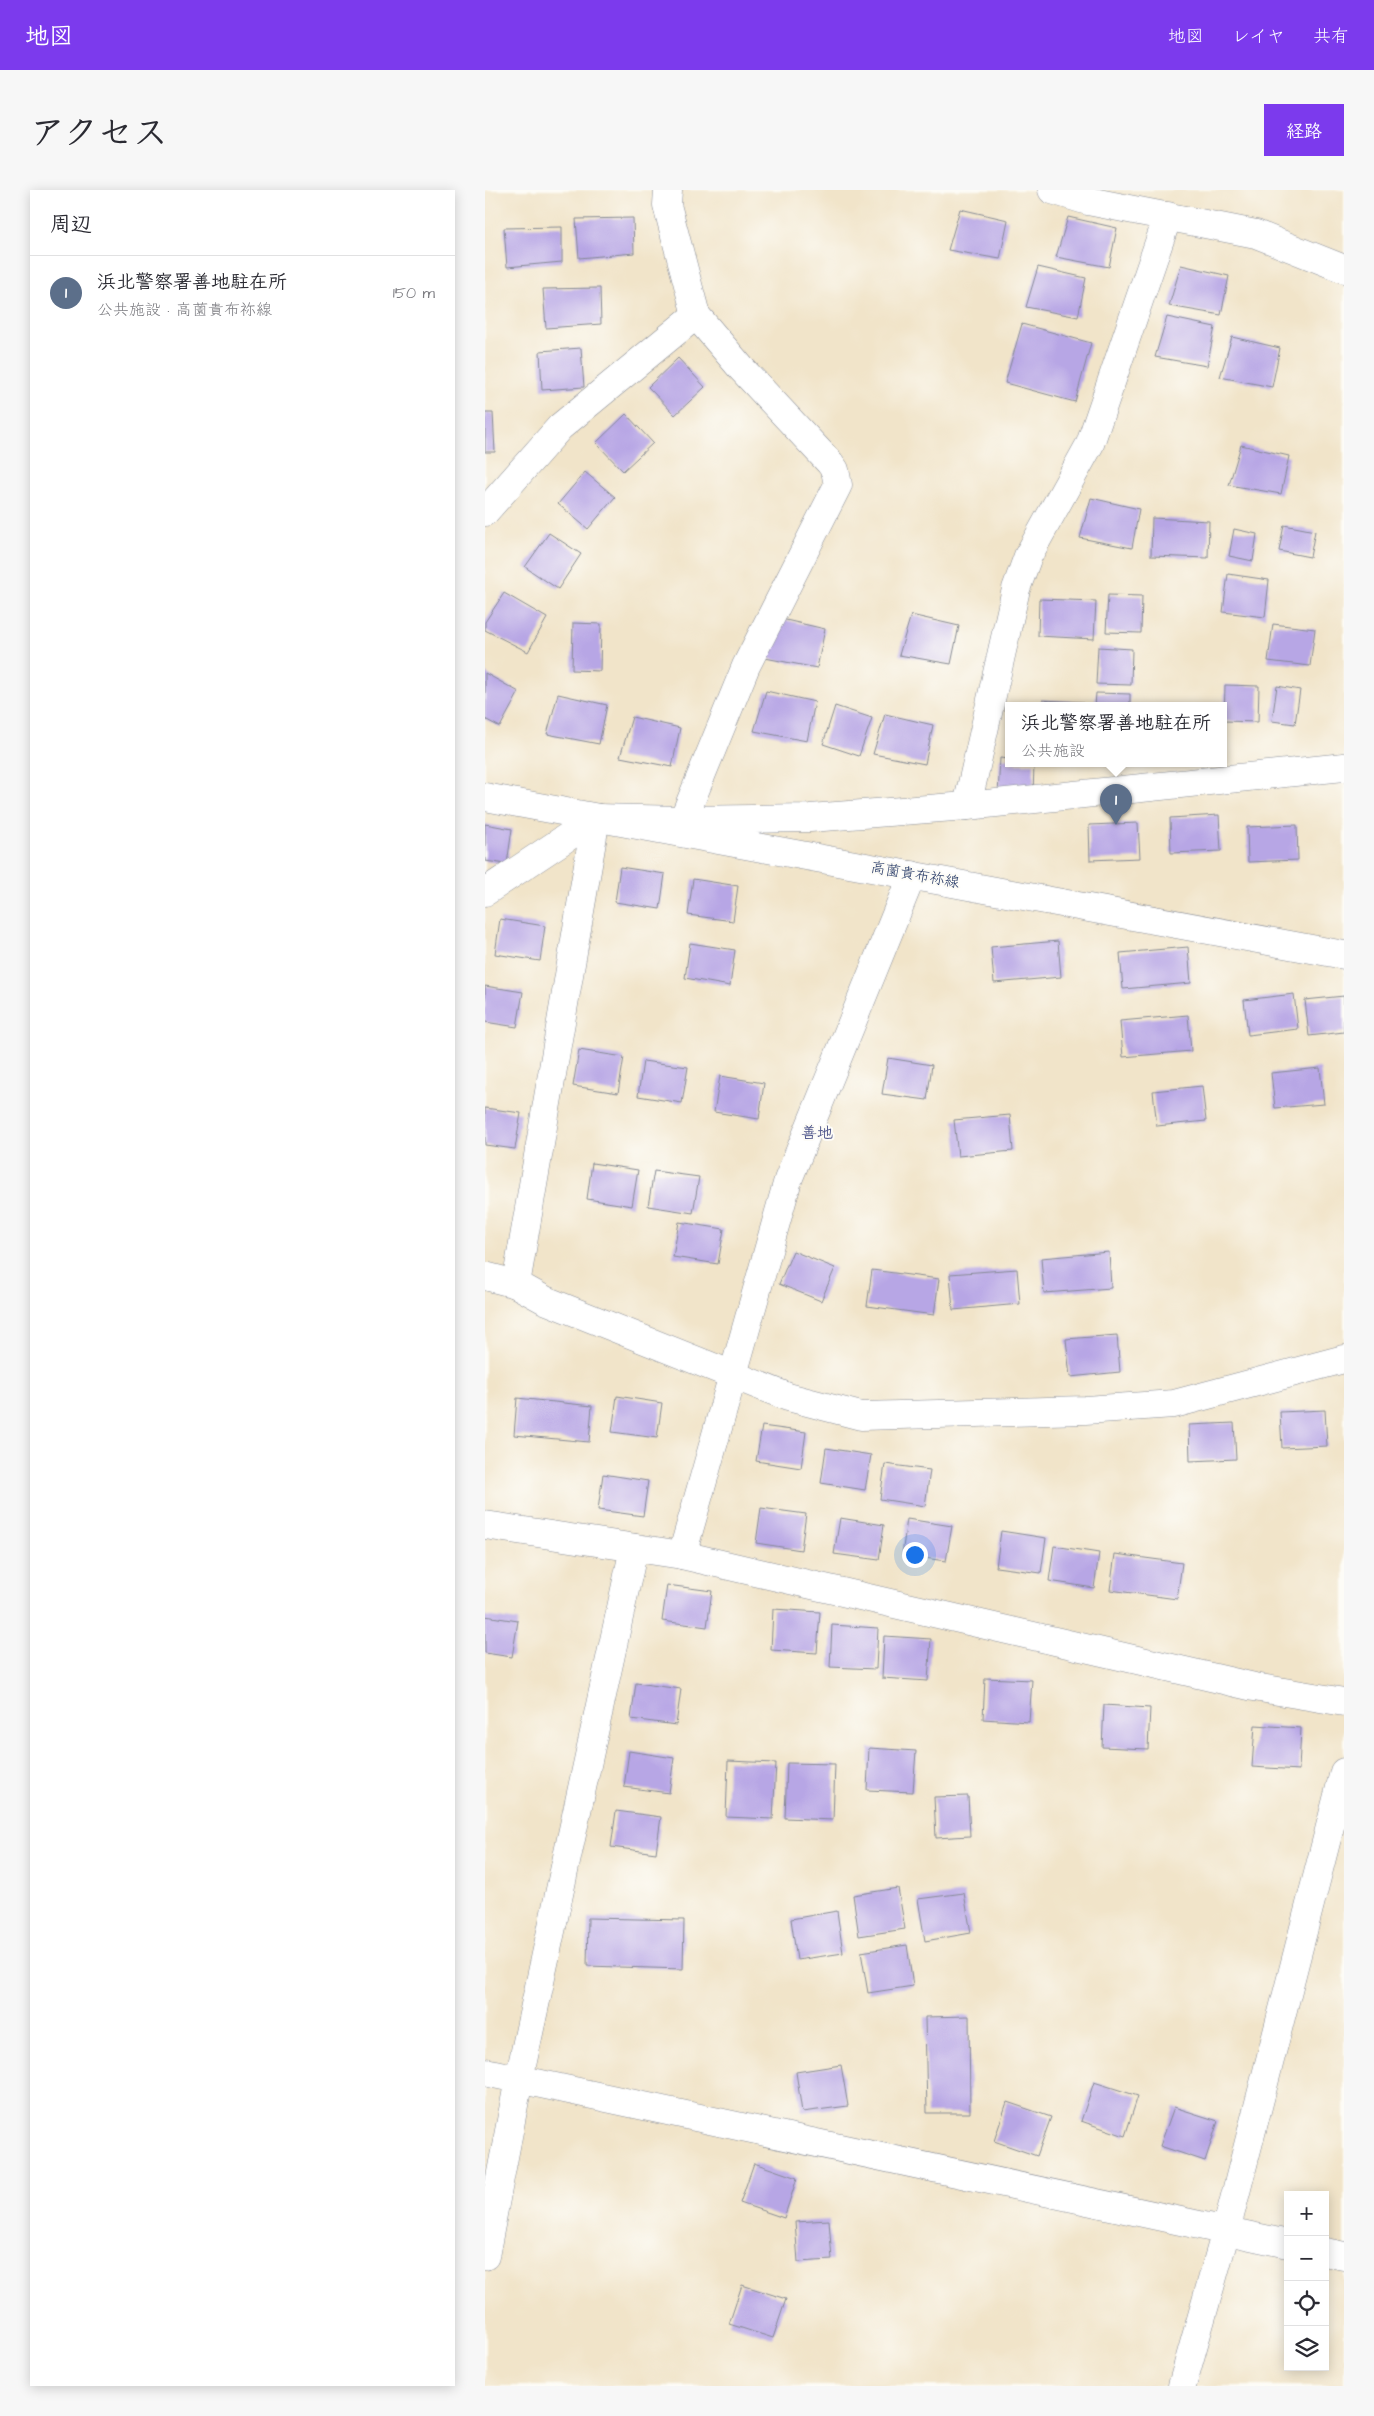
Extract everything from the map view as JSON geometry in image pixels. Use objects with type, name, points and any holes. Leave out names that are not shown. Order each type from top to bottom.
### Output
[{"type":"street","points":[[668,190],[667,204],[696,315],[741,368],[831,462],[838,485],[746,666],[683,820]]},
{"type":"street","points":[[1052,190],[1088,201],[1256,234],[1344,269]]},
{"type":"street","points":[[967,806],[1016,589],[1028,556],[1090,444],[1168,216]]},
{"type":"street","points":[[485,512],[560,427],[696,315]]},
{"type":"street","points":[[485,892],[596,818],[683,820],[810,818],[967,806],[1344,767]]},
{"type":"street","name":"高薗貴布祢線","points":[[485,797],[1344,955]]},
{"type":"street","points":[[516,1284],[596,818]]},
{"type":"street","points":[[682,1555],[788,1180],[912,875]]},
{"type":"street","points":[[485,1276],[516,1284],[545,1300],[788,1397],[861,1416],[1085,1410],[1174,1404],[1344,1359]]},
{"type":"street","points":[[485,1525],[682,1555],[1254,1687],[1344,1702]]},
{"type":"street","points":[[485,2256],[519,2079],[633,1548]]},
{"type":"street","points":[[1182,2386],[1226,2231],[1344,1772]]},
{"type":"street","points":[[485,2072],[960,2172],[1284,2243]]},
{"type":"street","points":[[1329,2253],[1344,2256]]},
{"type":"building","points":[[960,209],[1008,220],[1000,259],[948,250]]},
{"type":"building","points":[[1068,217],[1117,228],[1109,267],[1056,257]]},
{"type":"building","points":[[633,218],[634,253],[579,258],[576,219]]},
{"type":"building","points":[[562,227],[562,262],[507,267],[504,228]]},
{"type":"building","points":[[1181,265],[1229,276],[1221,315],[1169,306]]},
{"type":"building","points":[[1038,267],[1086,278],[1078,317],[1026,307]]},
{"type":"building","points":[[600,288],[601,324],[546,328],[543,289]]},
{"type":"building","points":[[1167,317],[1215,327],[1207,366],[1155,357]]},
{"type":"building","points":[[1022,324],[1091,343],[1075,402],[1005,383]]},
{"type":"building","points":[[1232,337],[1280,348],[1272,387],[1220,377]]},
{"type":"building","points":[[581,348],[584,387],[542,390],[540,351]]},
{"type":"building","points":[[678,358],[705,387],[675,415],[648,387]]},
{"type":"building","points":[[485,413],[493,413],[495,452],[485,452]]},
{"type":"building","points":[[626,414],[653,443],[623,471],[596,443]]},
{"type":"building","points":[[1241,445],[1289,456],[1281,494],[1229,485]]},
{"type":"building","points":[[585,472],[615,497],[588,529],[558,504]]},
{"type":"building","points":[[1091,498],[1139,509],[1132,548],[1080,538]]},
{"type":"building","points":[[1152,518],[1209,521],[1208,558],[1151,556]]},
{"type":"building","points":[[1284,525],[1315,531],[1310,557],[1279,551]]},
{"type":"building","points":[[1234,529],[1257,534],[1253,561],[1229,556]]},
{"type":"building","points":[[549,533],[581,554],[558,589],[525,567]]},
{"type":"building","points":[[1228,574],[1269,580],[1265,617],[1223,612]]},
{"type":"building","points":[[504,593],[547,618],[528,652],[485,630],[485,622]]},
{"type":"building","points":[[1108,595],[1142,596],[1141,633],[1106,632]]},
{"type":"building","points":[[1039,599],[1096,601],[1094,639],[1038,636]]},
{"type":"building","points":[[911,615],[959,626],[951,664],[899,655]]},
{"type":"building","points":[[777,618],[825,629],[817,668],[765,658]]},
{"type":"building","points":[[573,623],[601,624],[600,671],[572,670]]},
{"type":"building","points":[[1273,624],[1315,629],[1310,666],[1268,661]]},
{"type":"building","points":[[1098,647],[1132,649],[1131,685],[1096,684]]},
{"type":"building","points":[[485,673],[519,692],[500,727],[485,719]]},
{"type":"building","points":[[1225,685],[1259,686],[1258,722],[1227,721],[1227,702],[1225,702]]},
{"type":"building","points":[[1277,686],[1300,690],[1295,724],[1272,721]]},
{"type":"building","points":[[766,691],[815,702],[807,741],[754,731]]},
{"type":"building","points":[[1096,693],[1130,694],[1130,702],[1095,702]]},
{"type":"building","points":[[558,694],[607,705],[599,744],[547,734]]},
{"type":"building","points":[[1042,700],[1083,702],[1042,702]]},
{"type":"building","points":[[835,706],[872,718],[859,756],[823,744]]},
{"type":"building","points":[[885,714],[933,725],[925,764],[873,754]]},
{"type":"building","points":[[632,717],[680,728],[672,767],[620,757]]},
{"type":"building","points":[[1000,758],[1005,759],[1005,767],[1034,767],[1033,796],[998,795]]},
{"type":"building","points":[[1219,815],[1221,851],[1171,853],[1170,818]]},
{"type":"building","points":[[1138,823],[1140,858],[1090,860],[1089,825]]},
{"type":"building","points":[[485,824],[512,829],[507,864],[485,861]]},
{"type":"building","points":[[1297,825],[1298,860],[1248,862],[1247,827]]},
{"type":"building","points":[[620,867],[665,874],[660,909],[615,902]]},
{"type":"building","points":[[693,879],[738,886],[733,921],[688,915]]},
{"type":"building","points":[[500,919],[545,926],[540,961],[495,954]]},
{"type":"building","points":[[1058,941],[1061,977],[994,983],[991,947]]},
{"type":"building","points":[[690,943],[735,950],[730,986],[685,978]]},
{"type":"building","points":[[1188,947],[1191,983],[1123,989],[1120,953]]},
{"type":"building","points":[[485,986],[523,992],[517,1027],[485,1022]]},
{"type":"building","points":[[1294,994],[1298,1029],[1248,1035],[1244,1000]]},
{"type":"building","points":[[1344,996],[1344,1032],[1309,1036],[1305,1000]]},
{"type":"building","points":[[1188,1015],[1191,1051],[1123,1057],[1120,1021]]},
{"type":"building","points":[[579,1050],[624,1057],[618,1093],[573,1086]]},
{"type":"building","points":[[888,1058],[932,1065],[927,1100],[882,1094]]},
{"type":"building","points":[[643,1061],[688,1067],[682,1103],[638,1096]]},
{"type":"building","points":[[1320,1068],[1324,1104],[1275,1108],[1271,1073]]},
{"type":"building","points":[[720,1076],[764,1083],[759,1119],[714,1112]]},
{"type":"building","points":[[1202,1086],[1206,1121],[1157,1126],[1153,1091]]},
{"type":"building","points":[[485,1108],[521,1113],[515,1149],[485,1145]]},
{"type":"building","points":[[1010,1115],[1013,1151],[958,1156],[954,1120]]},
{"type":"building","points":[[592,1163],[638,1170],[632,1206],[587,1199]]},
{"type":"building","points":[[654,1171],[699,1177],[693,1213],[648,1206]]},
{"type":"building","points":[[679,1222],[724,1229],[718,1264],[673,1257]]},
{"type":"building","points":[[793,1251],[835,1268],[821,1301],[779,1284]]},
{"type":"building","points":[[1109,1252],[1111,1288],[1044,1293],[1041,1258]]},
{"type":"building","points":[[1017,1269],[1020,1304],[953,1310],[950,1274]]},
{"type":"building","points":[[872,1270],[939,1279],[934,1315],[867,1306]]},
{"type":"building","points":[[1117,1335],[1120,1372],[1070,1377],[1066,1339]]},
{"type":"building","points":[[617,1396],[662,1403],[657,1438],[612,1432]]},
{"type":"building","points":[[517,1398],[592,1406],[589,1442],[514,1435]]},
{"type":"building","points":[[1325,1410],[1327,1446],[1282,1448],[1280,1412]]},
{"type":"building","points":[[1234,1423],[1236,1459],[1190,1461],[1189,1425]]},
{"type":"building","points":[[762,1426],[806,1432],[801,1468],[756,1461]]},
{"type":"building","points":[[826,1448],[871,1455],[865,1490],[821,1483]]},
{"type":"building","points":[[885,1464],[930,1470],[925,1506],[880,1499]]},
{"type":"building","points":[[603,1474],[648,1481],[643,1516],[598,1510]]},
{"type":"building","points":[[761,1508],[806,1514],[801,1550],[756,1543]]},
{"type":"building","points":[[840,1518],[884,1525],[879,1560],[834,1554]]},
{"type":"building","points":[[907,1519],[952,1526],[946,1561],[902,1555]]},
{"type":"building","points":[[1001,1531],[1046,1538],[1041,1573],[996,1567]]},
{"type":"building","points":[[1054,1546],[1099,1553],[1094,1588],[1049,1581]]},
{"type":"building","points":[[1115,1554],[1182,1563],[1177,1599],[1110,1590]]},
{"type":"building","points":[[667,1585],[712,1591],[707,1627],[662,1621]]},
{"type":"building","points":[[773,1609],[820,1612],[817,1653],[771,1650]]},
{"type":"building","points":[[485,1616],[518,1621],[512,1657],[485,1653]]},
{"type":"building","points":[[832,1625],[878,1628],[876,1669],[830,1667]]},
{"type":"building","points":[[884,1636],[931,1639],[928,1681],[882,1678]]},
{"type":"building","points":[[985,1678],[1032,1680],[1029,1722],[983,1719]]},
{"type":"building","points":[[636,1683],[681,1689],[676,1725],[631,1719]]},
{"type":"building","points":[[1104,1705],[1150,1708],[1148,1749],[1102,1747]]},
{"type":"building","points":[[1255,1725],[1301,1728],[1299,1770],[1252,1767]]},
{"type":"building","points":[[869,1748],[916,1751],[913,1792],[867,1790]]},
{"type":"building","points":[[629,1751],[674,1758],[669,1793],[624,1787]]},
{"type":"building","points":[[728,1761],[776,1763],[773,1819],[726,1817]]},
{"type":"building","points":[[787,1763],[835,1764],[833,1820],[785,1818]]},
{"type":"building","points":[[968,1796],[970,1836],[936,1838],[934,1797]]},
{"type":"building","points":[[616,1811],[661,1817],[656,1853],[611,1847]]},
{"type":"building","points":[[898,1888],[905,1929],[859,1936],[853,1895]]},
{"type":"building","points":[[964,1893],[971,1933],[925,1941],[918,1899]]},
{"type":"building","points":[[837,1911],[843,1953],[797,1960],[791,1919]]},
{"type":"building","points":[[588,1918],[684,1920],[683,1969],[587,1966]]},
{"type":"building","points":[[907,1945],[913,1986],[868,1993],[861,1952]]},
{"type":"building","points":[[969,2016],[970,2113],[927,2113],[925,2017]]},
{"type":"building","points":[[841,2065],[848,2106],[802,2112],[796,2072]]},
{"type":"building","points":[[1094,2082],[1138,2096],[1125,2136],[1081,2121]]},
{"type":"building","points":[[1007,2102],[1051,2117],[1037,2156],[994,2141]]},
{"type":"building","points":[[1174,2107],[1218,2121],[1205,2161],[1160,2146]]},
{"type":"building","points":[[754,2163],[797,2178],[784,2218],[740,2203]]},
{"type":"building","points":[[829,2220],[832,2260],[798,2262],[795,2222]]},
{"type":"building","points":[[742,2285],[786,2299],[773,2338],[729,2324]]},
{"type":"place","name":"浜北警察署善地駐在所","points":[[1116,825]]},
{"type":"district","name":"善地","points":[[817,1133]]}]
